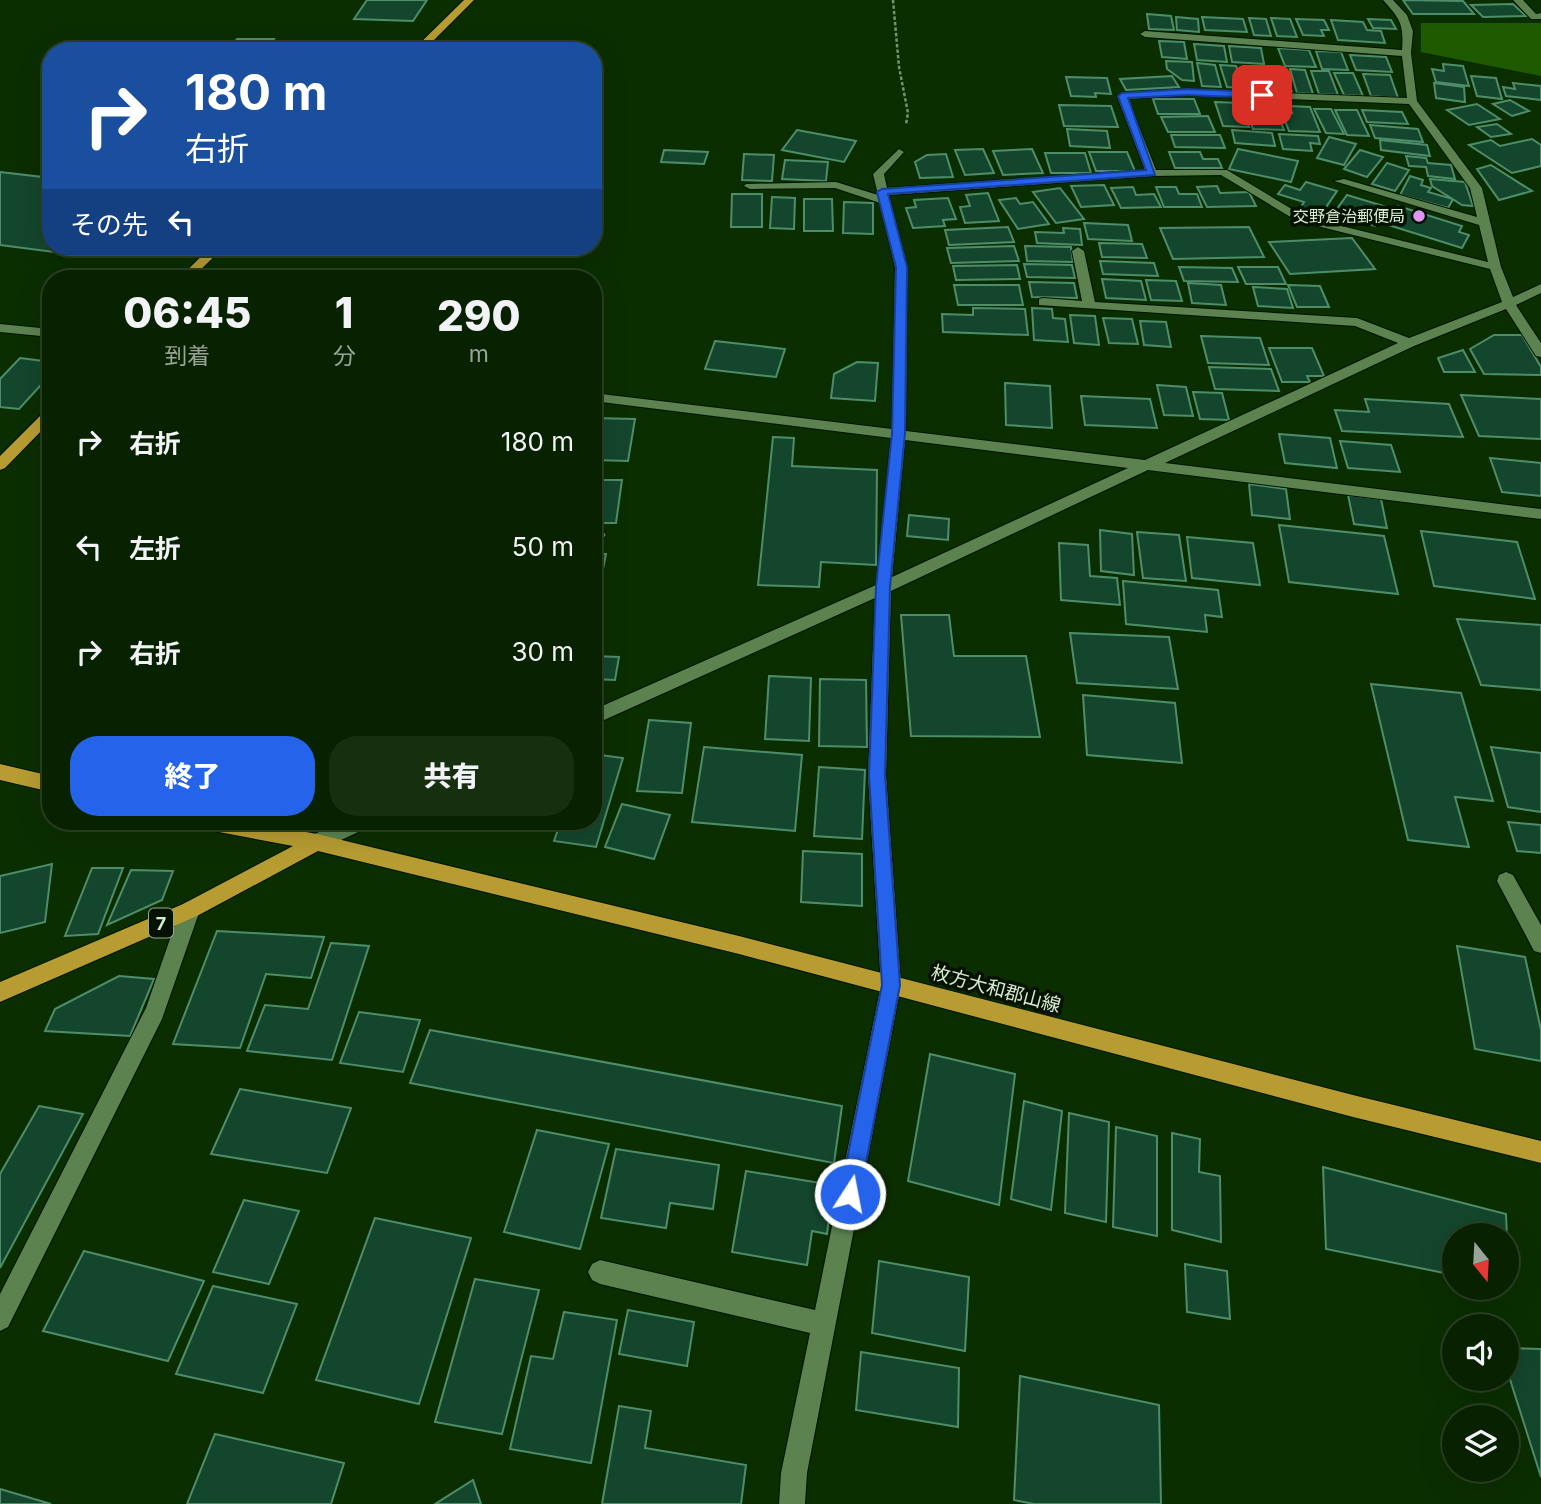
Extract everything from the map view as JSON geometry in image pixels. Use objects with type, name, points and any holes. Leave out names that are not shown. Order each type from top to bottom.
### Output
[{"type":"main road","points":[[426,42],[469,0]]},
{"type":"main road","points":[[194,270],[209,256]]},
{"type":"main road","points":[[0,466],[42,423]]},
{"type":"main road","points":[[0,772],[42,782]]},
{"type":"main road","name":"枚方大和郡山線","points":[[259,830],[317,842],[891,985],[1541,1152]]},
{"type":"main road","name":"7","points":[[0,992],[190,910],[317,842]]},
{"type":"street","points":[[1388,0],[1402,15],[1408,31],[1406,53],[1412,102],[1476,188],[1494,267],[1509,304],[1540,351]]},
{"type":"street","points":[[1518,0],[1534,17],[1541,16]]},
{"type":"street","points":[[1145,34],[1406,53]]},
{"type":"street","points":[[1152,173],[1122,96],[1187,92],[1412,102]]},
{"type":"street","points":[[792,1504],[794,1473],[891,985],[877,775],[883,587],[899,433],[901,267],[878,174],[899,152]]},
{"type":"street","points":[[750,186],[836,185],[883,197],[1152,173],[1223,172],[1301,219],[1494,267]]},
{"type":"street","points":[[1340,181],[1486,223]]},
{"type":"street","points":[[1078,251],[1089,305]]},
{"type":"street","points":[[602,714],[1409,343],[1509,304],[1541,288]]},
{"type":"street","points":[[1043,302],[1357,322],[1409,343]]},
{"type":"street","points":[[0,328],[42,332]]},
{"type":"street","points":[[602,398],[1541,514]]},
{"type":"street","points":[[317,842],[343,830]]},
{"type":"street","points":[[1506,881],[1541,944]]},
{"type":"street","points":[[0,1319],[155,1012],[190,910]]},
{"type":"street","points":[[600,1272],[824,1324]]},
{"type":"path","points":[[894,0],[899,67],[908,113],[899,152]]},
{"type":"green space","points":[[1421,23],[1541,23],[1541,76],[1421,52]]},
{"type":"building","points":[[367,0],[427,0],[413,21],[354,19]]},
{"type":"building","points":[[1403,0],[1463,1],[1474,14],[1413,14]]},
{"type":"building","points":[[1513,4],[1526,16],[1483,17],[1471,5]]},
{"type":"building","points":[[1147,14],[1171,16],[1174,30],[1149,29]]},
{"type":"building","points":[[1176,17],[1198,19],[1199,32],[1177,30]]},
{"type":"building","points":[[1202,17],[1243,19],[1247,32],[1205,30]]},
{"type":"building","points":[[1249,18],[1266,19],[1271,36],[1254,35]]},
{"type":"building","points":[[1271,18],[1290,19],[1297,37],[1277,36]]},
{"type":"building","points":[[1296,19],[1324,20],[1329,30],[1321,30],[1324,36],[1303,35]]},
{"type":"building","points":[[1368,19],[1391,20],[1396,29],[1373,28]]},
{"type":"building","points":[[1331,20],[1363,22],[1367,30],[1381,31],[1385,43],[1338,40]]},
{"type":"building","points":[[237,39],[274,39],[272,42],[235,42]]},
{"type":"building","points":[[1159,41],[1184,42],[1187,59],[1162,57]]},
{"type":"building","points":[[1194,44],[1224,46],[1227,62],[1197,60]]},
{"type":"building","points":[[1229,46],[1261,48],[1264,64],[1232,62]]},
{"type":"building","points":[[1278,48],[1309,50],[1316,67],[1285,66]]},
{"type":"building","points":[[1316,51],[1341,52],[1348,70],[1322,69]]},
{"type":"building","points":[[1350,55],[1386,57],[1392,72],[1356,70]]},
{"type":"building","points":[[1166,61],[1192,62],[1194,81],[1182,80],[1167,69]]},
{"type":"building","points":[[1197,63],[1215,65],[1221,87],[1202,86]]},
{"type":"building","points":[[1443,64],[1463,66],[1469,86],[1436,82],[1432,69],[1444,71]]},
{"type":"building","points":[[1220,65],[1236,66],[1244,88],[1227,87]]},
{"type":"building","points":[[1243,66],[1261,67],[1268,91],[1249,90]]},
{"type":"building","points":[[1267,68],[1284,69],[1292,92],[1274,91]]},
{"type":"building","points":[[1290,69],[1305,70],[1313,94],[1297,93]]},
{"type":"building","points":[[1311,71],[1329,71],[1338,95],[1319,94]]},
{"type":"building","points":[[1334,73],[1353,73],[1363,96],[1344,95]]},
{"type":"building","points":[[1363,74],[1390,75],[1398,98],[1371,96]]},
{"type":"building","points":[[1172,76],[1179,87],[1126,90],[1120,79]]},
{"type":"building","points":[[1471,76],[1496,78],[1502,99],[1477,96]]},
{"type":"building","points":[[1066,77],[1107,78],[1111,94],[1095,93],[1096,97],[1071,96]]},
{"type":"building","points":[[1434,83],[1464,87],[1465,102],[1436,98]]},
{"type":"building","points":[[1513,83],[1541,86],[1541,100],[1506,96],[1503,87],[1515,89]]},
{"type":"building","points":[[1153,99],[1194,99],[1200,114],[1158,114]]},
{"type":"building","points":[[1510,100],[1529,111],[1512,116],[1493,104]]},
{"type":"building","points":[[1215,102],[1241,103],[1249,127],[1223,126]]},
{"type":"building","points":[[1477,104],[1500,119],[1469,125],[1447,110]]},
{"type":"building","points":[[1059,105],[1111,106],[1118,127],[1064,126]]},
{"type":"building","points":[[1257,105],[1274,105],[1284,130],[1253,129],[1248,114],[1260,115]]},
{"type":"building","points":[[1290,106],[1310,107],[1320,132],[1289,131],[1282,113],[1292,113]]},
{"type":"building","points":[[1314,109],[1331,109],[1344,134],[1326,133]]},
{"type":"building","points":[[1335,110],[1357,110],[1369,136],[1347,135]]},
{"type":"building","points":[[1362,110],[1402,112],[1408,124],[1367,122]]},
{"type":"building","points":[[1208,116],[1215,132],[1168,132],[1161,117]]},
{"type":"building","points":[[1497,124],[1511,134],[1491,137],[1477,127]]},
{"type":"building","points":[[1370,125],[1418,129],[1423,142],[1375,138]]},
{"type":"building","points":[[1067,129],[1107,131],[1110,148],[1070,146]]},
{"type":"building","points":[[797,130],[856,141],[844,162],[782,150]]},
{"type":"building","points":[[1232,130],[1272,133],[1275,146],[1235,143]]},
{"type":"building","points":[[1279,134],[1318,136],[1320,144],[1310,143],[1312,151],[1283,149]]},
{"type":"building","points":[[1171,135],[1220,135],[1225,148],[1175,147]]},
{"type":"building","points":[[1329,137],[1356,144],[1344,165],[1317,158]]},
{"type":"building","points":[[1532,139],[1541,145],[1541,166],[1512,173],[1469,145],[1491,140],[1500,146]]},
{"type":"building","points":[[1380,140],[1427,145],[1430,156],[1381,150]]},
{"type":"building","points":[[983,149],[994,173],[965,175],[955,150]]},
{"type":"building","points":[[1032,149],[1043,173],[1003,175],[993,151]]},
{"type":"building","points":[[1238,149],[1298,161],[1291,182],[1229,169]]},
{"type":"building","points":[[664,150],[708,152],[704,164],[661,162]]},
{"type":"building","points":[[1360,150],[1383,157],[1367,177],[1344,169]]},
{"type":"building","points":[[1089,152],[1127,152],[1135,171],[1096,171]]},
{"type":"building","points":[[1169,152],[1200,152],[1203,159],[1218,159],[1222,168],[1175,168]]},
{"type":"building","points":[[1045,153],[1085,153],[1091,173],[1051,173]]},
{"type":"building","points":[[744,154],[774,155],[772,181],[742,180]]},
{"type":"building","points":[[946,154],[953,177],[920,178],[915,162],[927,155]]},
{"type":"building","points":[[1406,156],[1426,158],[1428,163],[1451,165],[1455,179],[1428,176],[1426,167],[1409,166]]},
{"type":"building","points":[[785,160],[828,162],[826,181],[782,179]]},
{"type":"building","points":[[1387,163],[1409,170],[1395,191],[1372,184]]},
{"type":"building","points":[[1491,165],[1532,191],[1499,200],[1477,169]]},
{"type":"building","points":[[0,172],[42,177],[42,250],[0,245]]},
{"type":"building","points":[[1410,176],[1423,180],[1421,185],[1431,188],[1428,192],[1453,199],[1448,208],[1400,195]]},
{"type":"building","points":[[1430,179],[1465,182],[1473,206],[1462,205],[1432,186]]},
{"type":"building","points":[[1306,182],[1337,191],[1322,213],[1301,207],[1304,202],[1278,194],[1285,185],[1300,190]]},
{"type":"building","points":[[1104,185],[1114,205],[1081,207],[1071,186]]},
{"type":"building","points":[[1217,186],[1220,193],[1249,192],[1256,206],[1207,207],[1197,187]]},
{"type":"building","points":[[1133,187],[1136,195],[1154,194],[1161,207],[1121,208],[1111,188]]},
{"type":"building","points":[[1156,187],[1176,187],[1179,194],[1197,194],[1202,207],[1164,207]]},
{"type":"building","points":[[1060,188],[1084,219],[1056,223],[1033,192]]},
{"type":"building","points":[[988,193],[999,221],[965,223],[960,207],[970,206],[966,195]]},
{"type":"building","points":[[732,194],[762,194],[762,227],[731,227]]},
{"type":"building","points":[[1347,195],[1387,207],[1375,226],[1334,213]]},
{"type":"building","points":[[772,197],[795,198],[794,229],[770,228]]},
{"type":"building","points":[[948,198],[956,219],[943,220],[945,226],[913,228],[906,208],[916,207],[914,200]]},
{"type":"building","points":[[1016,198],[1020,204],[1033,202],[1049,224],[1018,229],[999,200]]},
{"type":"building","points":[[804,199],[832,199],[833,231],[804,231]]},
{"type":"building","points":[[844,202],[873,203],[873,234],[843,233]]},
{"type":"building","points":[[1398,206],[1462,226],[1459,232],[1469,235],[1462,248],[1385,224]]},
{"type":"building","points":[[1084,223],[1128,225],[1132,241],[1088,239]]},
{"type":"building","points":[[1008,227],[1014,242],[949,245],[945,230]]},
{"type":"building","points":[[1249,227],[1264,257],[1173,259],[1160,228]]},
{"type":"building","points":[[1063,228],[1080,229],[1082,245],[1037,243],[1035,232],[1064,233]]},
{"type":"building","points":[[1352,238],[1375,269],[1290,274],[1269,242]]},
{"type":"building","points":[[1099,243],[1142,244],[1147,258],[1102,257]]},
{"type":"building","points":[[1014,246],[1019,261],[951,263],[947,248]]},
{"type":"building","points":[[1025,246],[1071,247],[1073,262],[1027,261]]},
{"type":"building","points":[[1100,261],[1154,263],[1158,276],[1103,274]]},
{"type":"building","points":[[1024,264],[1072,265],[1075,278],[1027,277]]},
{"type":"building","points":[[1017,265],[1020,279],[956,280],[953,266]]},
{"type":"building","points":[[1179,267],[1232,268],[1238,282],[1184,281]]},
{"type":"building","points":[[1238,267],[1278,267],[1286,284],[1246,284]]},
{"type":"building","points":[[1102,279],[1141,281],[1146,300],[1106,298]]},
{"type":"building","points":[[1146,280],[1176,281],[1182,301],[1151,300]]},
{"type":"building","points":[[1029,282],[1074,283],[1077,298],[1032,297]]},
{"type":"building","points":[[1188,283],[1221,285],[1226,305],[1192,303]]},
{"type":"building","points":[[954,285],[1019,285],[1023,305],[958,305]]},
{"type":"building","points":[[1288,285],[1320,286],[1329,307],[1297,307]]},
{"type":"building","points":[[1253,287],[1287,289],[1293,308],[1258,306]]},
{"type":"building","points":[[973,308],[1025,309],[1028,335],[943,332],[942,314],[973,315]]},
{"type":"building","points":[[1032,308],[1052,309],[1053,318],[1065,319],[1068,342],[1034,340]]},
{"type":"building","points":[[1070,315],[1095,316],[1099,345],[1074,343]]},
{"type":"building","points":[[1103,318],[1132,319],[1138,344],[1109,343]]},
{"type":"building","points":[[1140,321],[1166,322],[1171,347],[1144,345]]},
{"type":"building","points":[[1494,335],[1522,335],[1541,367],[1541,375],[1484,374],[1470,349]]},
{"type":"building","points":[[1201,336],[1260,338],[1269,365],[1208,363]]},
{"type":"building","points":[[715,341],[785,349],[776,377],[705,369]]},
{"type":"building","points":[[1269,348],[1312,348],[1324,376],[1307,376],[1310,382],[1282,382]]},
{"type":"building","points":[[1463,350],[1475,372],[1444,372],[1438,358]]},
{"type":"building","points":[[20,358],[42,361],[42,384],[19,409],[0,407],[0,379]]},
{"type":"building","points":[[857,362],[878,363],[875,401],[831,398],[834,374]]},
{"type":"building","points":[[1209,367],[1271,369],[1279,391],[1215,389]]},
{"type":"building","points":[[1005,383],[1050,386],[1052,428],[1006,425]]},
{"type":"building","points":[[1157,385],[1186,387],[1193,416],[1164,415]]},
{"type":"building","points":[[1193,392],[1222,393],[1229,420],[1200,419]]},
{"type":"building","points":[[1461,395],[1541,399],[1541,439],[1479,436]]},
{"type":"building","points":[[1081,396],[1150,399],[1157,428],[1085,425]]},
{"type":"building","points":[[1365,399],[1449,404],[1463,437],[1342,431],[1335,410],[1369,412]]},
{"type":"building","points":[[602,418],[635,419],[628,461],[602,460]]},
{"type":"building","points":[[1279,434],[1330,438],[1337,468],[1285,463]]},
{"type":"building","points":[[773,437],[794,438],[792,466],[877,470],[876,565],[821,562],[819,587],[758,585]]},
{"type":"building","points":[[1340,441],[1391,445],[1400,472],[1348,468]]},
{"type":"building","points":[[1490,458],[1541,463],[1541,496],[1502,492]]},
{"type":"building","points":[[602,480],[622,480],[616,523],[602,523]]},
{"type":"building","points":[[1249,484],[1286,489],[1290,519],[1252,515]]},
{"type":"building","points":[[1348,495],[1381,499],[1387,528],[1354,524]]},
{"type":"building","points":[[909,515],[949,519],[948,540],[907,536]]},
{"type":"building","points":[[1279,525],[1384,536],[1398,594],[1289,582]]},
{"type":"building","points":[[1100,530],[1132,534],[1134,575],[1101,571]]},
{"type":"building","points":[[1421,531],[1517,542],[1535,599],[1434,586]]},
{"type":"building","points":[[1137,532],[1179,535],[1186,581],[1143,578]]},
{"type":"building","points":[[1187,537],[1253,543],[1260,585],[1192,578]]},
{"type":"building","points":[[1059,543],[1088,545],[1090,576],[1117,578],[1120,605],[1061,600]]},
{"type":"building","points":[[602,554],[606,554],[602,574]]},
{"type":"building","points":[[1123,581],[1218,590],[1222,617],[1205,615],[1207,632],[1126,624]]},
{"type":"building","points":[[901,615],[949,615],[954,656],[1026,656],[1040,737],[911,736]]},
{"type":"building","points":[[1457,619],[1541,625],[1541,690],[1481,685]]},
{"type":"building","points":[[1070,633],[1169,637],[1178,689],[1077,683]]},
{"type":"building","points":[[602,656],[619,657],[615,680],[602,679]]},
{"type":"building","points":[[769,676],[811,678],[809,741],[765,739]]},
{"type":"building","points":[[820,679],[866,680],[867,747],[819,746]]},
{"type":"building","points":[[1371,684],[1461,693],[1493,801],[1455,797],[1469,847],[1408,840]]},
{"type":"building","points":[[1083,695],[1175,703],[1182,763],[1087,755]]},
{"type":"building","points":[[649,720],[691,723],[682,793],[637,791]]},
{"type":"building","points":[[704,747],[802,755],[795,831],[692,822]]},
{"type":"building","points":[[1491,747],[1541,753],[1541,812],[1508,807]]},
{"type":"building","points":[[602,755],[623,758],[602,827]]},
{"type":"building","points":[[819,767],[865,770],[862,839],[814,836]]},
{"type":"building","points":[[622,804],[670,815],[654,859],[605,847]]},
{"type":"building","points":[[1508,822],[1541,825],[1541,853],[1517,851]]},
{"type":"building","points":[[558,830],[601,830],[596,847],[554,841]]},
{"type":"building","points":[[803,851],[862,854],[862,906],[801,902]]},
{"type":"building","points":[[52,864],[45,922],[0,933],[0,876]]},
{"type":"building","points":[[92,868],[123,868],[98,934],[65,936]]},
{"type":"building","points":[[131,870],[173,871],[162,900],[107,925]]},
{"type":"building","points":[[217,931],[324,937],[311,978],[266,974],[240,1048],[173,1044]]},
{"type":"building","points":[[331,943],[369,946],[332,1060],[247,1051],[265,1005],[308,1009]]},
{"type":"building","points":[[1457,946],[1525,957],[1541,1030],[1541,1061],[1475,1049]]},
{"type":"building","points":[[119,976],[154,979],[130,1036],[45,1031],[55,1009]]},
{"type":"building","points":[[359,1012],[420,1020],[403,1072],[340,1063]]},
{"type":"building","points":[[430,1030],[842,1106],[834,1163],[410,1083]]},
{"type":"building","points":[[930,1054],[1015,1074],[999,1205],[908,1181]]},
{"type":"building","points":[[240,1089],[351,1108],[327,1173],[211,1154]]},
{"type":"building","points":[[1024,1101],[1062,1111],[1051,1210],[1011,1199]]},
{"type":"building","points":[[39,1106],[83,1114],[0,1268],[0,1174]]},
{"type":"building","points":[[1069,1113],[1109,1122],[1106,1222],[1065,1213]]},
{"type":"building","points":[[1116,1127],[1157,1136],[1157,1236],[1113,1227]]},
{"type":"building","points":[[537,1130],[609,1144],[580,1249],[504,1232]]},
{"type":"building","points":[[1172,1133],[1200,1139],[1199,1172],[1220,1176],[1221,1242],[1172,1230]]},
{"type":"building","points":[[616,1149],[719,1165],[713,1209],[670,1203],[666,1228],[601,1218]]},
{"type":"building","points":[[1323,1167],[1506,1214],[1506,1223],[1442,1223],[1442,1273],[1326,1249]]},
{"type":"building","points":[[746,1171],[833,1185],[827,1234],[812,1231],[807,1265],[732,1252]]},
{"type":"building","points":[[244,1200],[299,1211],[269,1284],[213,1272]]},
{"type":"building","points":[[375,1218],[471,1238],[419,1404],[316,1380]]},
{"type":"building","points":[[84,1251],[204,1281],[168,1361],[43,1331]]},
{"type":"building","points":[[879,1261],[969,1277],[965,1351],[872,1333]]},
{"type":"building","points":[[1185,1264],[1227,1271],[1230,1319],[1187,1312]]},
{"type":"building","points":[[475,1279],[539,1290],[502,1434],[435,1422]]},
{"type":"building","points":[[213,1286],[297,1304],[263,1393],[176,1374]]},
{"type":"building","points":[[628,1310],[694,1322],[687,1366],[619,1354]]},
{"type":"building","points":[[564,1312],[617,1320],[591,1463],[510,1449],[531,1356],[553,1359]]},
{"type":"building","points":[[1519,1348],[1541,1349],[1541,1477],[1519,1405],[1514,1391],[1519,1391]]},
{"type":"building","points":[[861,1352],[959,1368],[958,1427],[856,1410]]},
{"type":"building","points":[[1020,1376],[1159,1405],[1161,1504],[1034,1504],[1014,1500]]},
{"type":"building","points":[[619,1406],[651,1411],[645,1448],[746,1465],[741,1504],[602,1504]]},
{"type":"building","points":[[215,1434],[344,1463],[331,1504],[187,1504]]},
{"type":"building","points":[[473,1480],[481,1504],[435,1504]]},
{"type":"building","points":[[0,1489],[51,1504],[0,1504]]},
{"type":"place","name":"交野倉治郵便局","points":[[1419,216]]},
{"type":"route","points":[[850,1194],[891,985],[877,775],[883,587],[899,433],[901,267],[882,192],[1152,173],[1122,96],[1187,92],[1262,95]]}]
